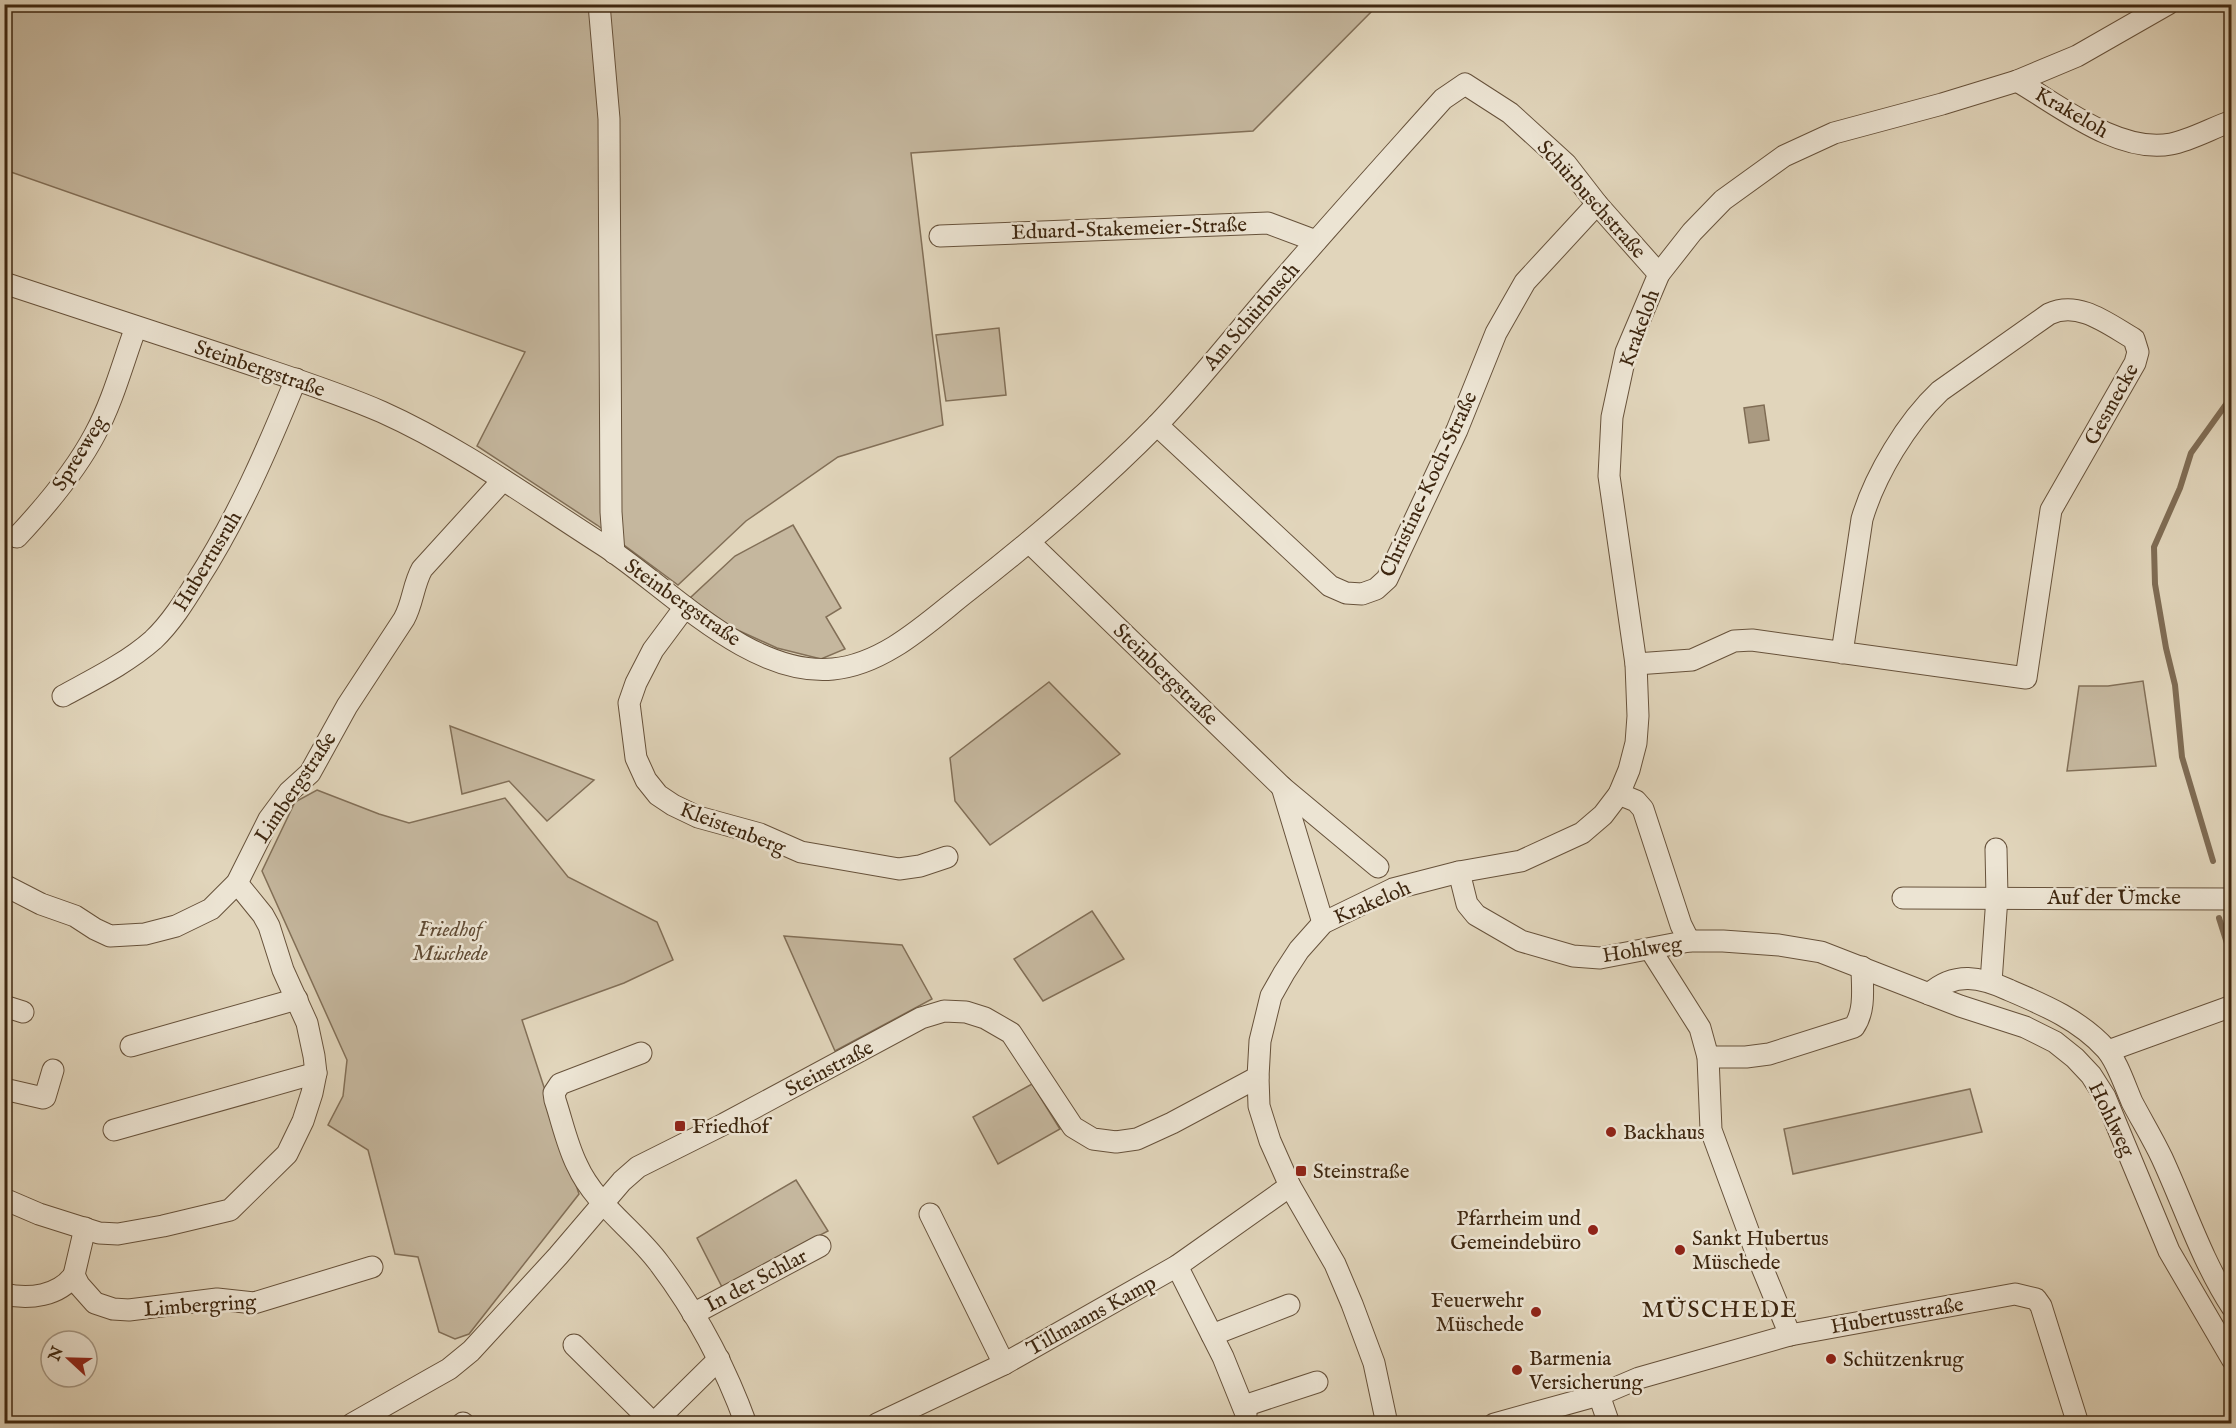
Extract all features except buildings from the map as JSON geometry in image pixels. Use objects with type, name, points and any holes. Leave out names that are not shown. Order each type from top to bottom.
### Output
[{"type":"street","points":[[599,4],[609,119],[611,512],[614,553]]},
{"type":"street","name":"Krakeloh","points":[[1387,1424],[1374,1363],[1352,1304],[1335,1264],[1290,1186],[1270,1141],[1259,1106],[1260,1041],[1271,996],[1299,950],[1323,923],[1393,889],[1459,872],[1521,861],[1582,833],[1603,815],[1618,794],[1629,770],[1636,742],[1638,716],[1636,664],[1609,476],[1612,417],[1626,352],[1659,274],[1692,232],[1723,201],[1784,156],[1834,133],[2017,81],[2077,56],[2168,4]]},
{"type":"street","name":"Krakeloh","points":[[2017,81],[2109,136],[2145,144],[2171,144],[2232,121]]},
{"type":"street","name":"Schürbuschstraße","points":[[1465,84],[1510,113],[1566,164],[1597,204],[1659,274]]},
{"type":"street","name":"Am Schürbusch","points":[[1029,542],[1157,424],[1443,99],[1465,84]]},
{"type":"street","name":"Christine-Koch-Straße","points":[[1157,424],[1330,586],[1346,593],[1362,594],[1376,589],[1387,579],[1410,534],[1457,430],[1496,333],[1525,282],[1597,204]]},
{"type":"street","name":"Eduard-Stakemeier-Straße","points":[[940,236],[1268,223],[1316,241]]},
{"type":"street","name":"Steinbergstraße","points":[[4,283],[296,379],[367,406],[406,424],[503,480],[614,553],[685,607],[743,645],[778,661],[804,668],[844,667],[879,655],[904,640],[1029,542],[1282,787],[1378,867]]},
{"type":"street","name":"Gesmecke","points":[[1636,664],[1692,660],[1734,641],[1743,641],[1842,652],[2026,678],[2051,510],[2135,363],[2138,352],[2134,339],[2087,313],[2076,309],[2059,309],[1940,391],[1924,406],[1911,422],[1867,503],[1862,519],[1842,652]]},
{"type":"street","name":"Spreeweg","points":[[17,537],[64,482],[95,435],[136,327]]},
{"type":"street","name":"Hubertusruh","points":[[63,696],[145,647],[169,622],[193,588],[232,524],[269,446],[296,379]]},
{"type":"street","name":"Limbergstraße","points":[[4,885],[41,904],[75,916],[105,935],[121,937],[160,931],[192,920],[222,900],[237,883],[279,804],[310,773],[353,697],[404,619],[422,569],[503,480]]},
{"type":"street","name":"Kleistenberg","points":[[685,607],[653,650],[636,683],[629,703],[636,758],[646,780],[658,795],[698,817],[760,834],[801,852],[899,869],[920,866],[947,857]]},
{"type":"street","name":"Steinbergstraße","points":[[1282,787],[1323,923]]},
{"type":"street","points":[[1618,794],[1635,801],[1643,809],[1678,916],[1689,941]]},
{"type":"street","points":[[1991,982],[1997,897],[1996,849]]},
{"type":"street","name":"Hohlweg","points":[[1459,872],[1467,904],[1476,915],[1521,941],[1550,951],[1582,957],[1617,956],[1689,941],[1723,941],[1779,945],[1821,952],[1960,1006],[2025,1027],[2055,1042],[2075,1058],[2105,1097],[2169,1251],[2232,1359]]},
{"type":"street","points":[[4,1199],[39,1214],[99,1233],[118,1234],[202,1218],[230,1210],[287,1154],[303,1121],[316,1073],[315,1056],[307,1023],[283,970],[263,915],[237,883]]},
{"type":"street","name":"Auf der Ümcke","points":[[1903,898],[2232,899]]},
{"type":"street","points":[[1650,949],[1700,1028],[1708,1057],[1711,1130],[1790,1335]]},
{"type":"street","points":[[1708,1057],[1746,1057],[1769,1054],[1854,1027],[1859,1020],[1862,1006],[1862,967]]},
{"type":"street","points":[[1929,994],[1940,984],[1957,979],[1973,978],[1991,982],[2065,1017],[2092,1035],[2108,1051],[2161,1156],[2207,1263],[2232,1307]]},
{"type":"street","points":[[131,1046],[297,999]]},
{"type":"street","points":[[2108,1051],[2232,1006]]},
{"type":"street","name":"Steinstraße","points":[[352,1424],[449,1369],[471,1351],[629,1174],[647,1161],[735,1118],[921,1018],[944,1011],[975,1014],[1011,1033],[1073,1127],[1093,1139],[1116,1142],[1137,1139],[1258,1077]]},
{"type":"street","points":[[603,1203],[577,1165],[554,1093],[560,1084],[641,1053]]},
{"type":"street","points":[[4,1089],[43,1098],[53,1070]]},
{"type":"street","points":[[114,1130],[316,1073]]},
{"type":"street","name":"Tillmanns Kamp","points":[[879,1423],[1004,1364],[1177,1266],[1290,1186]]},
{"type":"street","name":"In der Schlar","points":[[603,1203],[660,1264],[693,1314],[731,1382],[746,1424]]},
{"type":"street","name":"Tillmanns Kamp","points":[[930,1214],[1004,1364]]},
{"type":"street","points":[[4,1294],[20,1297],[39,1295],[67,1284],[74,1275],[85,1228]]},
{"type":"street","name":"In der Schlar","points":[[693,1314],[820,1246]]},
{"type":"street","name":"Tillmanns Kamp","points":[[1177,1266],[1212,1335],[1245,1410],[1317,1382]]},
{"type":"street","name":"Limbergring","points":[[74,1275],[79,1285],[95,1303],[113,1309],[129,1310],[217,1299],[254,1303],[372,1267]]},
{"type":"street","name":"Hubertusstraße","points":[[1494,1424],[1599,1395],[1639,1377],[1790,1335],[2015,1294],[2036,1299],[2041,1306],[2078,1424]]},
{"type":"street","points":[[1212,1335],[1289,1305]]},
{"type":"street","points":[[574,1345],[653,1423],[719,1359]]},
{"type":"street","points":[[1599,1395],[1609,1424]]},
{"type":"green space","points":[[4,5],[1378,5],[1253,131],[911,153],[943,425],[838,457],[746,521],[678,585],[597,525],[477,446],[525,352],[5,170]]},
{"type":"green space","points":[[999,328],[1006,395],[946,401],[936,335]]},
{"type":"green space","points":[[793,525],[841,608],[826,617],[845,649],[821,659],[777,648],[733,628],[690,598],[735,556]]},
{"type":"green space","points":[[2143,681],[2156,766],[2067,771],[2079,686],[2108,686]]},
{"type":"green space","points":[[1049,682],[1120,754],[990,845],[955,801],[950,758]]},
{"type":"green space","points":[[450,726],[594,780],[547,821],[509,781],[462,794]]},
{"type":"green space","name":"Friedhof Müschede","points":[[317,790],[409,823],[505,798],[568,877],[657,922],[673,960],[624,983],[522,1020],[579,1194],[469,1334],[455,1339],[439,1332],[418,1257],[395,1254],[368,1150],[328,1125],[343,1096],[347,1060],[262,871],[295,802]]},
{"type":"green space","points":[[1092,911],[1124,959],[1043,1001],[1014,959]]},
{"type":"green space","points":[[784,936],[902,945],[932,999],[835,1051]]},
{"type":"green space","points":[[1032,1084],[1060,1129],[998,1164],[973,1117]]},
{"type":"green space","points":[[1970,1089],[1982,1132],[1793,1174],[1784,1129]]},
{"type":"green space","points":[[796,1180],[828,1231],[722,1287],[697,1238]]},
{"type":"shaded area","points":[[1764,405],[1769,440],[1749,443],[1744,408]]},
{"type":"waterway","points":[[2213,861],[2182,757],[2175,685],[2155,584],[2154,547],[2180,488],[2191,453],[2232,396]]},
{"type":"waterway","points":[[2219,918],[2232,959]]},
{"type":"place","name":"Friedhof","points":[[680,1126]]},
{"type":"place","name":"Backhaus","points":[[1611,1132]]},
{"type":"place","name":"Steinstraße","points":[[1301,1171]]},
{"type":"place","name":"Pfarrheim und Gemeindebüro","points":[[1593,1230]]},
{"type":"place","name":"Sankt Hubertus Müschede","points":[[1680,1250]]},
{"type":"place","name":"Feuerwehr Müschede","points":[[1536,1312]]},
{"type":"place","name":"Schützenkrug","points":[[1831,1359]]},
{"type":"place","name":"Barmenia Versicherung","points":[[1517,1370]]},
{"type":"district","name":"MÜSCHEDE","points":[[1720,1309]]}]
